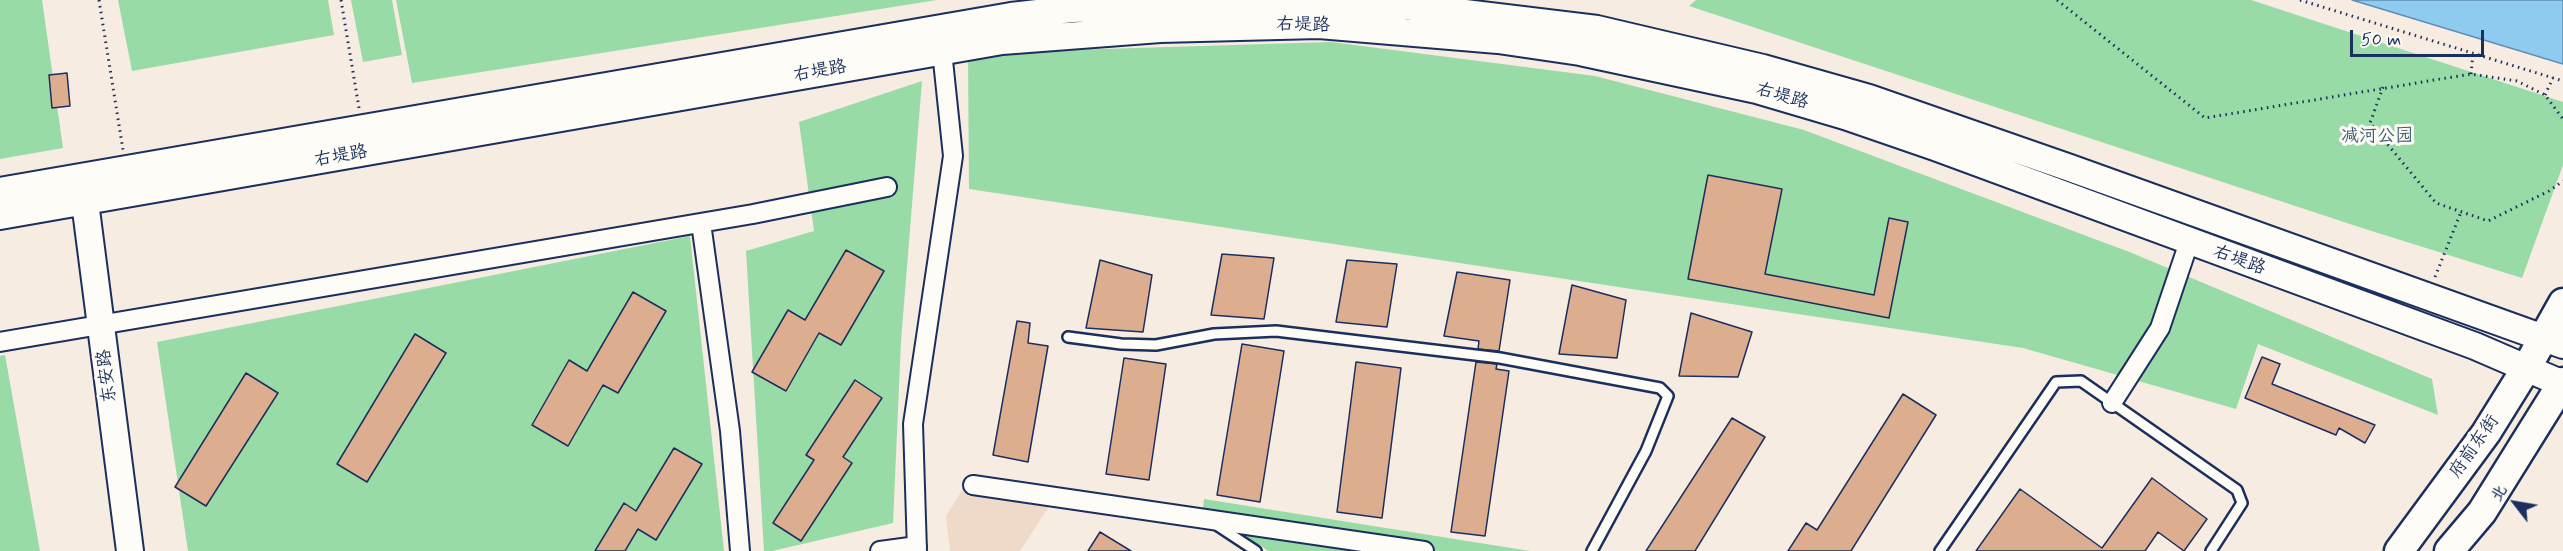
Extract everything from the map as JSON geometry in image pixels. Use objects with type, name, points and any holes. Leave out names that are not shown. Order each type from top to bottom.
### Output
[{"type":"main road","name":"右堤路","points":[[0,191],[1011,16],[1072,9],[1236,4],[1406,3],[1597,29],[1795,77],[1869,98],[2553,342]]},
{"type":"main road","name":"右堤路","points":[[0,216],[942,51],[1073,34],[1319,24],[1486,39],[1569,50],[1684,72],[1757,90],[1845,116],[1935,147],[2475,346],[2563,383]]},
{"type":"main road","name":"东安路","points":[[86,202],[130,551]]},
{"type":"main road","name":"府前东街","points":[[2399,551],[2486,433],[2527,368],[2553,342],[2563,303]]},
{"type":"main road","points":[[2449,551],[2482,512],[2563,383]]},
{"type":"street","points":[[880,551],[917,549],[913,424],[953,156],[942,51]]},
{"type":"street","points":[[0,342],[701,223],[887,187]]},
{"type":"street","points":[[701,223],[730,431],[740,551]]},
{"type":"street","points":[[2112,403],[2160,328],[2189,242]]},
{"type":"street","points":[[973,485],[1424,551]]},
{"type":"lane","points":[[1068,338],[1156,345],[1214,334],[1276,331],[1500,358],[1660,388],[1668,396],[1646,451],[1592,551]]},
{"type":"lane","points":[[1940,551],[2056,382],[2081,381],[2237,490],[2242,503],[2211,551]]},
{"type":"lane","points":[[1209,519],[1256,551]]},
{"type":"path","points":[[99,0],[126,169]]},
{"type":"path","points":[[340,0],[362,129]]},
{"type":"path","points":[[2057,0],[2205,118],[2471,74],[2517,81],[2545,95],[2563,119]]},
{"type":"path","points":[[2300,0],[2563,81]]},
{"type":"path","points":[[2471,74],[2473,54]]},
{"type":"path","points":[[2545,95],[2553,78]]},
{"type":"path","points":[[2383,87],[2370,123],[2436,202],[2488,221],[2550,191],[2563,181]]},
{"type":"path","points":[[2427,296],[2461,212]]},
{"type":"shaded area","points":[[963,489],[1050,505],[1020,551],[950,551],[946,516]]},
{"type":"green space","points":[[0,0],[42,0],[63,148],[0,159]]},
{"type":"green space","points":[[118,0],[328,0],[334,35],[132,71]]},
{"type":"green space","points":[[351,0],[392,0],[402,55],[363,62]]},
{"type":"green space","points":[[396,0],[937,0],[412,83]]},
{"type":"green space","name":"减河公园","points":[[1696,0],[2251,0],[2563,102],[2563,165],[2522,278],[2362,228],[1689,6]]},
{"type":"green space","points":[[1331,42],[1595,76],[1804,130],[2132,253],[2432,379],[2438,415],[2258,344],[2236,409],[2023,348],[969,189],[968,57],[1038,51]]},
{"type":"green space","points":[[922,81],[901,341],[893,523],[764,551],[746,251],[814,231],[799,122]]},
{"type":"green space","points":[[690,236],[724,551],[188,551],[157,342]]},
{"type":"green space","points":[[5,355],[40,551],[0,551],[0,356]]},
{"type":"green space","points":[[1204,499],[1530,551],[1268,551],[1260,545],[1201,527]]},
{"type":"water","points":[[2352,0],[2563,0],[2563,64]]},
{"type":"building","points":[[67,73],[70,106],[52,108],[49,75]]},
{"type":"building","points":[[1708,175],[1782,189],[1765,274],[1874,295],[1889,218],[1908,222],[1889,318],[1688,279]]},
{"type":"building","points":[[846,250],[884,271],[841,345],[819,333],[786,391],[752,372],[788,310],[805,320]]},
{"type":"building","points":[[1222,254],[1274,258],[1264,319],[1211,315]]},
{"type":"building","points":[[1100,260],[1152,275],[1143,332],[1086,328]]},
{"type":"building","points":[[1347,260],[1397,264],[1387,327],[1336,322]]},
{"type":"building","points":[[1457,272],[1510,280],[1499,351],[1478,349],[1479,341],[1444,336]]},
{"type":"building","points":[[1572,285],[1626,300],[1617,358],[1559,354]]},
{"type":"building","points":[[633,292],[666,311],[618,393],[603,385],[568,446],[532,425],[569,360],[587,371]]},
{"type":"building","points":[[1691,313],[1752,332],[1738,377],[1679,376]]},
{"type":"building","points":[[1017,321],[1030,323],[1028,343],[1048,346],[1028,462],[993,455]]},
{"type":"building","points":[[415,334],[446,353],[367,482],[337,464]]},
{"type":"building","points":[[1242,344],[1284,351],[1260,502],[1217,495]]},
{"type":"building","points":[[2262,357],[2280,364],[2272,384],[2375,425],[2365,443],[2339,428],[2336,435],[2245,398]]},
{"type":"building","points":[[1124,358],[1166,364],[1149,480],[1106,474]]},
{"type":"building","points":[[1356,362],[1401,368],[1382,518],[1337,512]]},
{"type":"building","points":[[1476,362],[1497,364],[1496,369],[1509,371],[1485,536],[1451,532]]},
{"type":"building","points":[[246,373],[278,393],[206,506],[175,487]]},
{"type":"building","points":[[855,380],[882,398],[843,457],[852,463],[801,541],[773,523],[814,460],[806,455]]},
{"type":"building","points":[[1903,394],[1936,415],[1851,551],[1788,551],[1806,523],[1817,530]]},
{"type":"building","points":[[1732,418],[1765,437],[1695,551],[1646,551]]},
{"type":"building","points":[[674,448],[702,464],[656,540],[638,529],[625,551],[595,551],[624,503],[636,511]]},
{"type":"building","points":[[2152,478],[2207,519],[2184,551],[2158,532],[2145,551],[1976,551],[2020,489],[2102,548]]},
{"type":"building","points":[[1100,532],[1131,551],[1088,551]]}]
